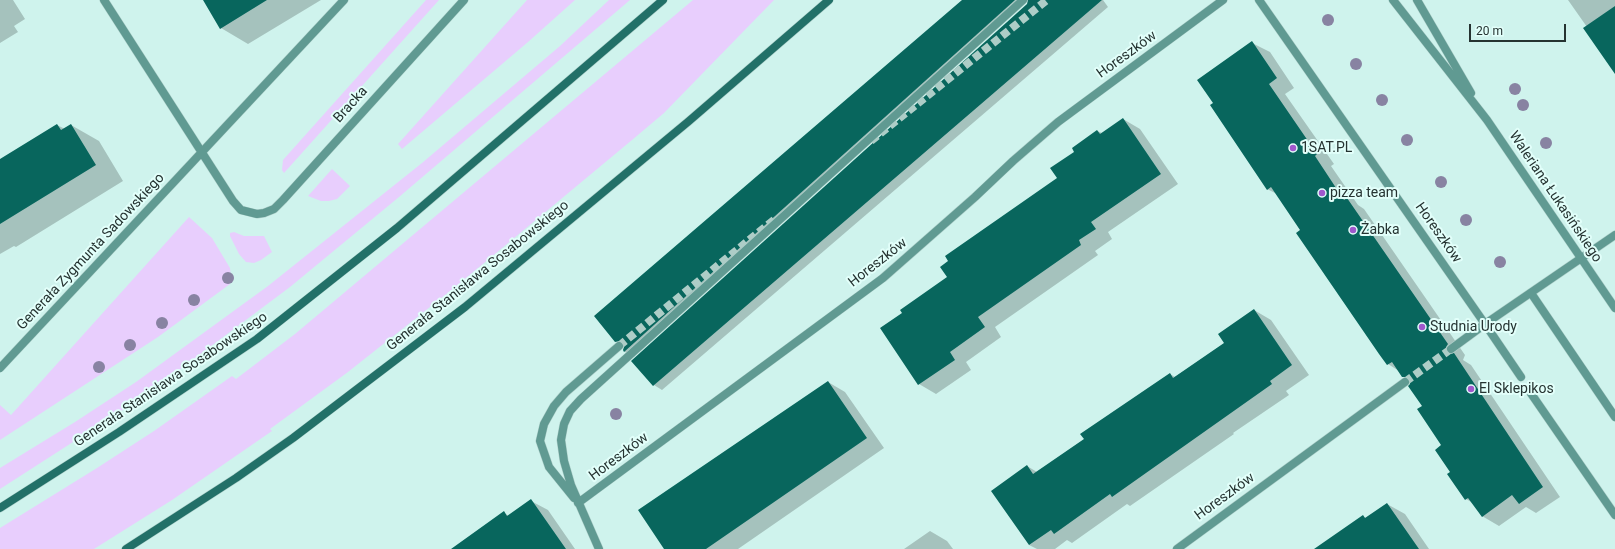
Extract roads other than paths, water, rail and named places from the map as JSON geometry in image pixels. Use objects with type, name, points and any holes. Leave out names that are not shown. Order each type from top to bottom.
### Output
[{"type":"main road","name":"Generała Stanisława Sosabowskiego","points":[[0,508],[114,436],[257,339],[397,228],[663,0]]},
{"type":"main road","name":"Generała Stanisława Sosabowskiego","points":[[126,549],[243,473],[292,438],[465,307],[830,0]]},
{"type":"street","points":[[104,0],[201,153]]},
{"type":"street","name":"Generała Zygmunta Sadowskiego","points":[[0,368],[344,0]]},
{"type":"street","name":"Bracka","points":[[201,153],[233,201],[241,210],[250,213],[264,214],[274,209],[464,0]]},
{"type":"street","points":[[599,549],[578,503],[564,462],[561,440],[564,424],[570,411],[581,399],[1023,0]]},
{"type":"street","name":"Horeszków","points":[[578,503],[883,278],[976,197],[1013,161],[1058,122],[1223,0]]},
{"type":"street","name":"Horeszków","points":[[1259,0],[1522,377]]},
{"type":"street","name":"Waleriana Łukasińskiego","points":[[1393,0],[1487,120],[1615,308]]},
{"type":"street","name":"Waleriana Łukasińskiego","points":[[1417,0],[1487,120]]},
{"type":"street","points":[[1451,349],[1615,235]]},
{"type":"street","points":[[1531,293],[1615,417]]},
{"type":"street","points":[[578,503],[548,468],[540,441],[544,424],[554,406],[566,392],[619,346]]},
{"type":"street","name":"Horeszków","points":[[1177,549],[1406,382]]},
{"type":"street","points":[[1530,392],[1615,515]]},
{"type":"tunnel","points":[[871,141],[1047,0]]},
{"type":"tunnel","points":[[619,346],[775,219]]},
{"type":"tunnel","points":[[1405,382],[1451,349]]},
{"type":"place","name":"1SAT.PL","points":[[1293,148]]},
{"type":"place","name":"pizza team","points":[[1322,193]]},
{"type":"place","name":"Żabka","points":[[1353,230]]},
{"type":"place","name":"Studnia Urody","points":[[1422,327]]},
{"type":"place","name":"El Sklepikos","points":[[1471,389]]}]
